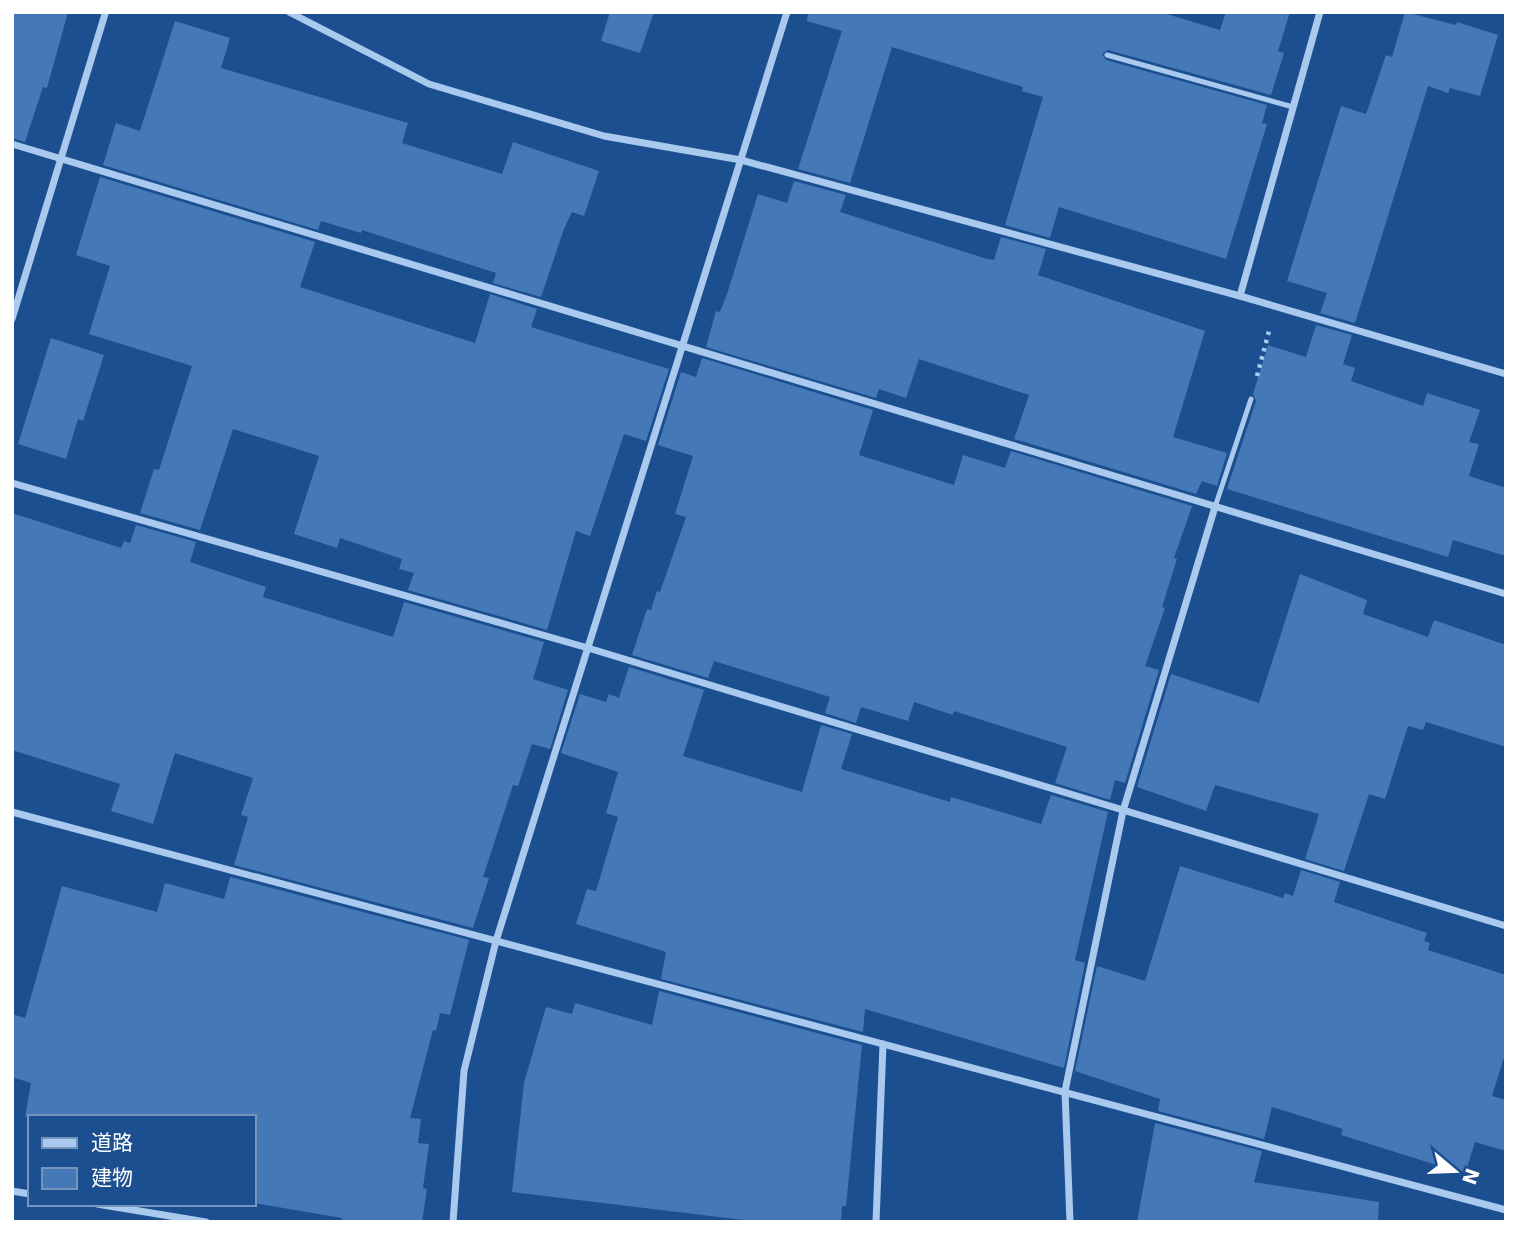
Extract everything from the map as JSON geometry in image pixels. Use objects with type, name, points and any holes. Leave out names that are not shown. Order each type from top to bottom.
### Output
[{"type":"street","points":[[289,12],[429,84],[604,135],[741,160],[1276,306],[1506,374]]},
{"type":"street","points":[[453,1222],[464,1071],[496,941],[787,12]]},
{"type":"street","points":[[1240,296],[1320,12]]},
{"type":"street","points":[[12,319],[63,159],[105,14]]},
{"type":"street","points":[[12,144],[1506,594]]},
{"type":"street","points":[[12,483],[588,648],[1506,926]]},
{"type":"street","points":[[1070,1222],[1065,1091],[1123,811],[1215,508]]},
{"type":"street","points":[[12,812],[1506,1210]]},
{"type":"street","points":[[877,1222],[883,1044]]},
{"type":"street","points":[[109,1206],[206,1222]]},
{"type":"lane","points":[[1107,55],[1293,107]]},
{"type":"lane","points":[[1215,508],[1251,399]]},
{"type":"path","points":[[1251,399],[1276,306]]},
{"type":"building","points":[[12,12],[68,12],[47,88],[43,87],[25,142],[12,138]]},
{"type":"building","points":[[610,12],[654,12],[640,53],[601,41]]},
{"type":"building","points":[[808,12],[1160,12],[1220,30],[1226,12],[1290,12],[1278,51],[1284,53],[1271,95],[1108,50],[1102,54],[1106,60],[1267,105],[1262,123],[1267,124],[1226,259],[1059,207],[1050,238],[1005,225],[1043,97],[1022,91],[1023,87],[892,47],[850,183],[798,169],[842,31],[807,21]]},
{"type":"building","points":[[1405,12],[1456,25],[1457,22],[1498,35],[1480,96],[1450,88],[1448,93],[1428,86],[1355,323],[1320,313],[1327,293],[1287,281],[1341,106],[1366,114],[1386,55],[1392,57]]},
{"type":"building","points":[[175,21],[230,38],[221,68],[408,123],[402,143],[502,174],[513,142],[599,171],[584,216],[572,212],[564,229],[541,297],[493,283],[496,273],[362,230],[361,233],[321,221],[318,230],[103,165],[116,123],[140,131]]},
{"type":"building","points":[[100,177],[315,242],[300,287],[475,343],[490,294],[537,309],[531,327],[669,369],[646,441],[624,434],[590,536],[576,531],[547,630],[408,590],[414,573],[399,569],[402,559],[340,538],[337,548],[294,534],[319,456],[233,429],[200,530],[140,513],[154,469],[159,470],[192,366],[89,334],[110,266],[76,255]]},
{"type":"building","points":[[794,181],[846,195],[840,212],[987,259],[994,260],[1001,237],[1046,249],[1038,275],[1205,331],[1173,437],[1227,453],[1217,486],[1202,481],[1196,494],[1014,439],[1029,395],[919,359],[906,398],[879,389],[876,398],[706,347],[716,311],[720,312],[728,291],[758,194],[787,203]]},
{"type":"building","points":[[1316,325],[1352,335],[1343,364],[1355,368],[1351,381],[1423,406],[1427,393],[1480,410],[1469,442],[1479,444],[1469,476],[1506,488],[1506,556],[1453,540],[1448,557],[1227,489],[1256,401],[1253,394],[1268,345],[1306,357]]},
{"type":"building","points":[[51,338],[104,355],[83,421],[78,419],[66,459],[18,444]]},
{"type":"building","points":[[702,358],[873,410],[859,455],[954,485],[963,455],[1005,468],[1011,451],[1192,506],[1174,558],[1177,559],[1162,607],[1165,608],[1145,666],[1159,670],[1125,783],[1115,780],[1110,800],[1055,783],[1067,747],[954,711],[953,715],[914,702],[908,721],[861,707],[856,723],[825,713],[830,697],[714,661],[708,678],[632,655],[647,609],[651,610],[657,591],[660,592],[686,517],[675,514],[693,456],[658,445],[681,372],[696,377]]},
{"type":"building","points":[[12,513],[121,548],[124,541],[130,543],[136,525],[196,542],[190,562],[266,587],[263,597],[393,637],[404,602],[544,642],[533,679],[568,690],[550,749],[532,744],[518,786],[513,785],[483,877],[489,878],[473,928],[234,865],[248,817],[241,815],[253,778],[175,753],[153,824],[111,811],[120,784],[12,750]]},
{"type":"building","points":[[1300,574],[1367,600],[1363,614],[1428,637],[1434,620],[1506,645],[1506,747],[1426,722],[1423,730],[1408,726],[1385,799],[1369,794],[1344,871],[1305,859],[1319,814],[1215,785],[1206,811],[1137,787],[1171,674],[1259,703]]},
{"type":"building","points":[[629,667],[704,690],[683,756],[802,792],[821,725],[852,734],[841,769],[950,802],[951,797],[1041,824],[1051,795],[1108,812],[1075,960],[1085,963],[1064,1068],[865,1009],[863,1032],[661,979],[666,952],[576,924],[587,889],[596,891],[618,817],[606,813],[618,772],[561,753],[580,694],[606,702],[609,694],[619,698]]},
{"type":"building","points":[[1180,866],[1283,898],[1285,893],[1293,896],[1301,870],[1340,882],[1334,902],[1427,933],[1424,941],[1430,943],[1428,950],[1506,975],[1506,1051],[1492,1096],[1506,1100],[1506,1151],[1475,1142],[1465,1174],[1341,1135],[1343,1129],[1272,1107],[1264,1139],[1158,1111],[1160,1099],[1075,1071],[1097,966],[1145,981]]},
{"type":"building","points":[[230,877],[469,940],[450,1015],[440,1013],[436,1031],[433,1030],[410,1118],[421,1119],[418,1143],[429,1144],[422,1222],[341,1222],[342,1218],[256,1203],[256,1115],[25,1117],[31,1083],[12,1077],[12,1014],[25,1018],[62,886],[157,912],[165,883],[224,899]]},
{"type":"building","points":[[659,991],[862,1045],[846,1206],[842,1206],[841,1222],[760,1222],[512,1192],[524,1083],[546,1007],[572,1014],[575,1003],[652,1025]]},
{"type":"building","points":[[1155,1123],[1262,1151],[1254,1182],[1379,1202],[1378,1222],[1137,1222]]}]
